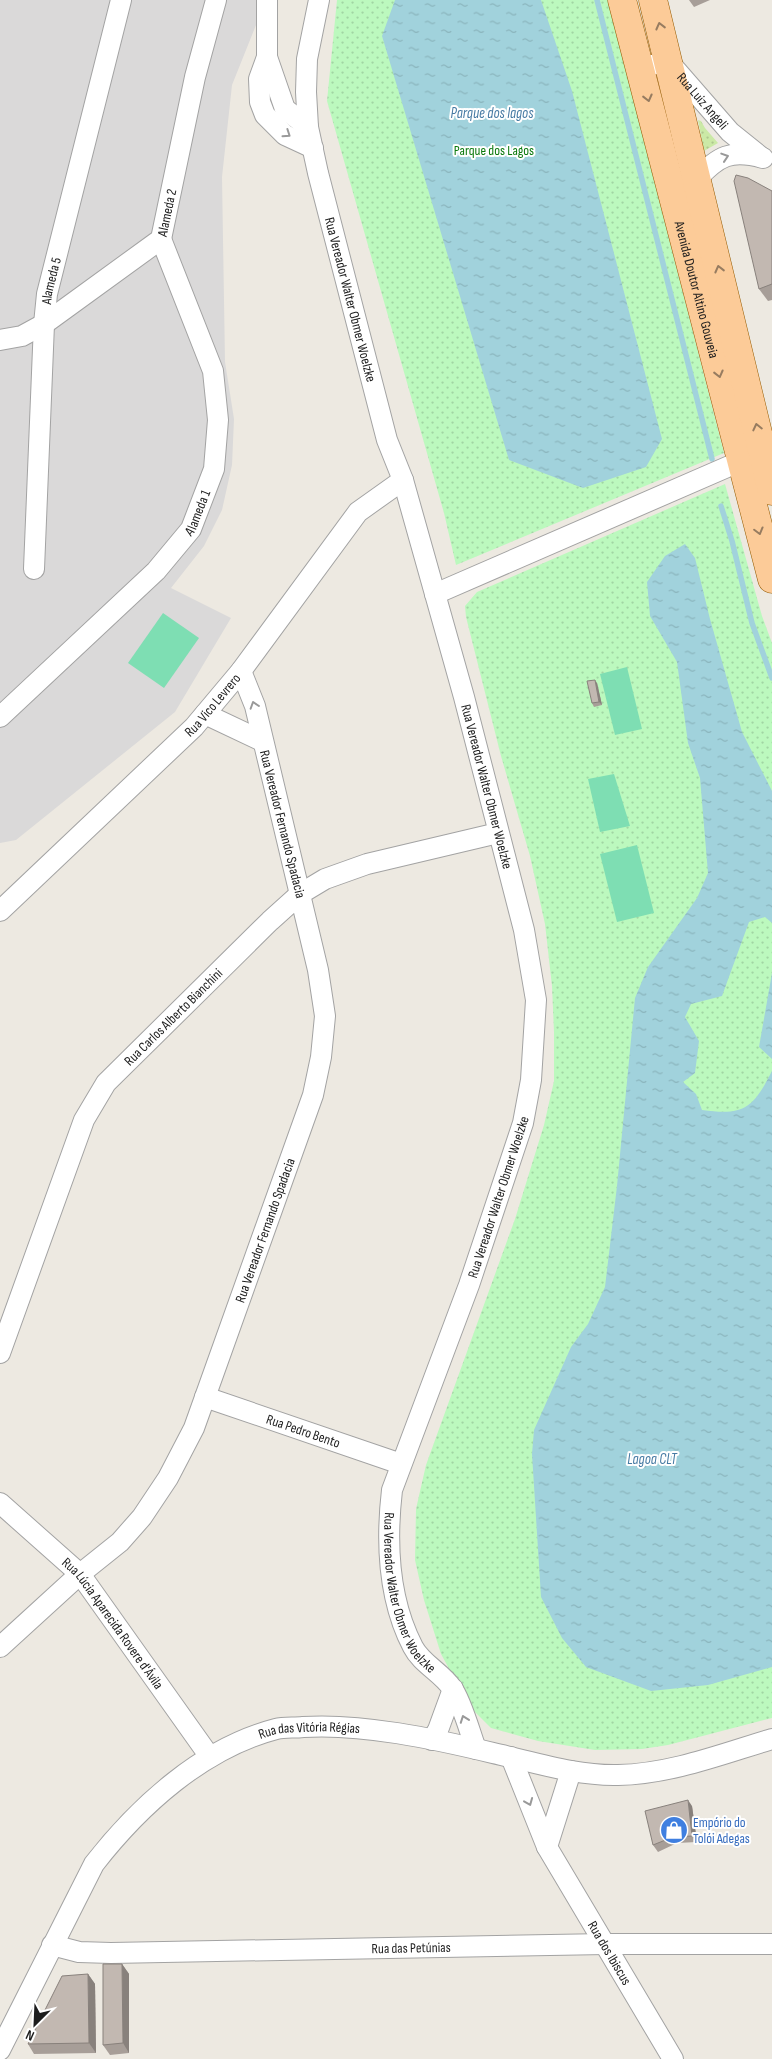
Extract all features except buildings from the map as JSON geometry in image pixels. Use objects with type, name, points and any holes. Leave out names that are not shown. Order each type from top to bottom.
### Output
[{"type":"main road","name":"Avenida Doutor Altino Gouveia","points":[[622,0],[772,579]]},
{"type":"main road","name":"Avenida Doutor Altino Gouveia","points":[[653,0],[772,491]]},
{"type":"street","name":"Alameda 5","points":[[34,569],[44,324],[47,294],[121,0]]},
{"type":"street","name":"Alameda 2","points":[[0,340],[22,336],[44,324],[161,239],[195,77],[216,0]]},
{"type":"street","points":[[267,0],[267,57],[285,109],[308,127]]},
{"type":"street","name":"Rua Vereador Walter Obmer Woelzke","points":[[319,0],[307,59],[308,127],[387,440],[403,480],[464,697],[524,930],[536,1000],[531,1080],[523,1124],[469,1285],[392,1490],[388,1522],[390,1570],[398,1608],[413,1648],[453,1689],[476,1749]]},
{"type":"street","points":[[267,57],[259,79],[260,102],[265,115],[285,135],[313,148]]},
{"type":"street","name":"Rua Luiz Angeli","points":[[640,67],[668,62],[730,132],[766,160]]},
{"type":"street","name":"Rua Luiz Angeli","points":[[697,179],[712,163],[722,157],[735,154],[766,160]]},
{"type":"street","name":"Alameda 1","points":[[0,717],[156,571],[192,528],[214,469],[218,420],[213,371],[161,239]]},
{"type":"street","points":[[435,594],[741,461],[750,462],[759,468],[765,489],[772,498]]},
{"type":"street","name":"Rua Vico Levrero","points":[[0,911],[194,727],[240,671],[358,512],[403,480]]},
{"type":"street","name":"Rua Vereador Fernando Spadacia","points":[[0,1647],[80,1574],[120,1542],[142,1517],[168,1478],[194,1428],[313,1095],[321,1057],[325,1016],[318,970],[255,706],[240,671]]},
{"type":"street","name":"Rua Vereador Fernando Spadacia","points":[[205,714],[262,741]]},
{"type":"street","name":"Rua Carlos Alberto Bianchini","points":[[0,1353],[84,1120],[106,1083],[270,921],[300,894],[325,879],[367,864],[498,833]]},
{"type":"street","name":"Rua Pedro Bento","points":[[205,1397],[401,1464]]},
{"type":"street","name":"Rua Lúcia Aparecida Rovere d'Ávila","points":[[0,1503],[80,1574],[210,1757]]},
{"type":"street","name":"Rua Vereador Walter Obmer Woelzke","points":[[432,1740],[438,1730],[453,1689]]},
{"type":"street","name":"Rua das Vitória Régias","points":[[0,2050],[94,1864],[116,1836],[146,1807],[210,1757],[235,1745],[277,1729],[326,1726],[432,1740],[571,1771],[619,1775],[663,1771],[772,1739]]},
{"type":"street","name":"Rua dos Ibiscus","points":[[511,1757],[547,1847],[606,1944],[672,2059]]},
{"type":"street","points":[[547,1847],[571,1771]]},
{"type":"street","name":"Rua das Petúnias","points":[[52,1945],[78,1952],[110,1953],[606,1944],[772,1944]]},
{"type":"shaded area","points":[[0,0],[266,0],[232,85],[222,177],[225,362],[234,419],[232,465],[222,510],[204,546],[171,588],[231,618],[175,712],[16,840],[0,843]]},
{"type":"green space","name":"Parque dos Lagos","points":[[337,0],[608,0],[724,453],[456,565],[444,513],[327,101]]},
{"type":"green space","points":[[698,120],[701,121],[718,143],[704,151]]},
{"type":"green space","points":[[725,484],[762,616],[772,643],[772,1718],[668,1745],[642,1749],[595,1750],[538,1741],[491,1728],[470,1707],[441,1654],[424,1600],[415,1560],[416,1509],[426,1465],[515,1219],[544,1125],[554,1081],[552,986],[545,924],[530,856],[501,756],[466,617],[465,606],[477,592]]},
{"type":"green space","points":[[163,613],[199,638],[164,688],[128,663]]},
{"type":"green space","points":[[627,667],[642,729],[615,735],[600,674]]},
{"type":"green space","points":[[614,774],[630,826],[600,832],[588,779]]},
{"type":"green space","points":[[637,845],[654,913],[617,922],[600,854]]},
{"type":"water","name":"Parque dos lagos","points":[[395,0],[541,0],[572,91],[662,439],[646,467],[583,488],[509,460],[382,36]]},
{"type":"water","name":"Lagoa CLT","points":[[685,544],[695,558],[742,732],[772,791],[772,923],[765,917],[749,922],[722,996],[691,1004],[685,1017],[699,1041],[695,1073],[683,1082],[696,1094],[702,1110],[728,1112],[746,1107],[753,1101],[772,1071],[772,1667],[708,1685],[651,1691],[586,1667],[562,1638],[541,1597],[532,1454],[534,1430],[571,1347],[588,1324],[605,1287],[617,1186],[635,998],[648,967],[697,898],[708,873],[700,778],[688,743],[677,662],[650,616],[647,582],[665,556]]},
{"type":"water","points":[[772,973],[772,1059],[759,1047]]},
{"type":"waterway","points":[[597,0],[712,459]]},
{"type":"waterway","points":[[721,506],[732,541],[752,623],[772,678]]},
{"type":"place","name":"Empório do Tolói Adegas","points":[[674,1830]]}]
